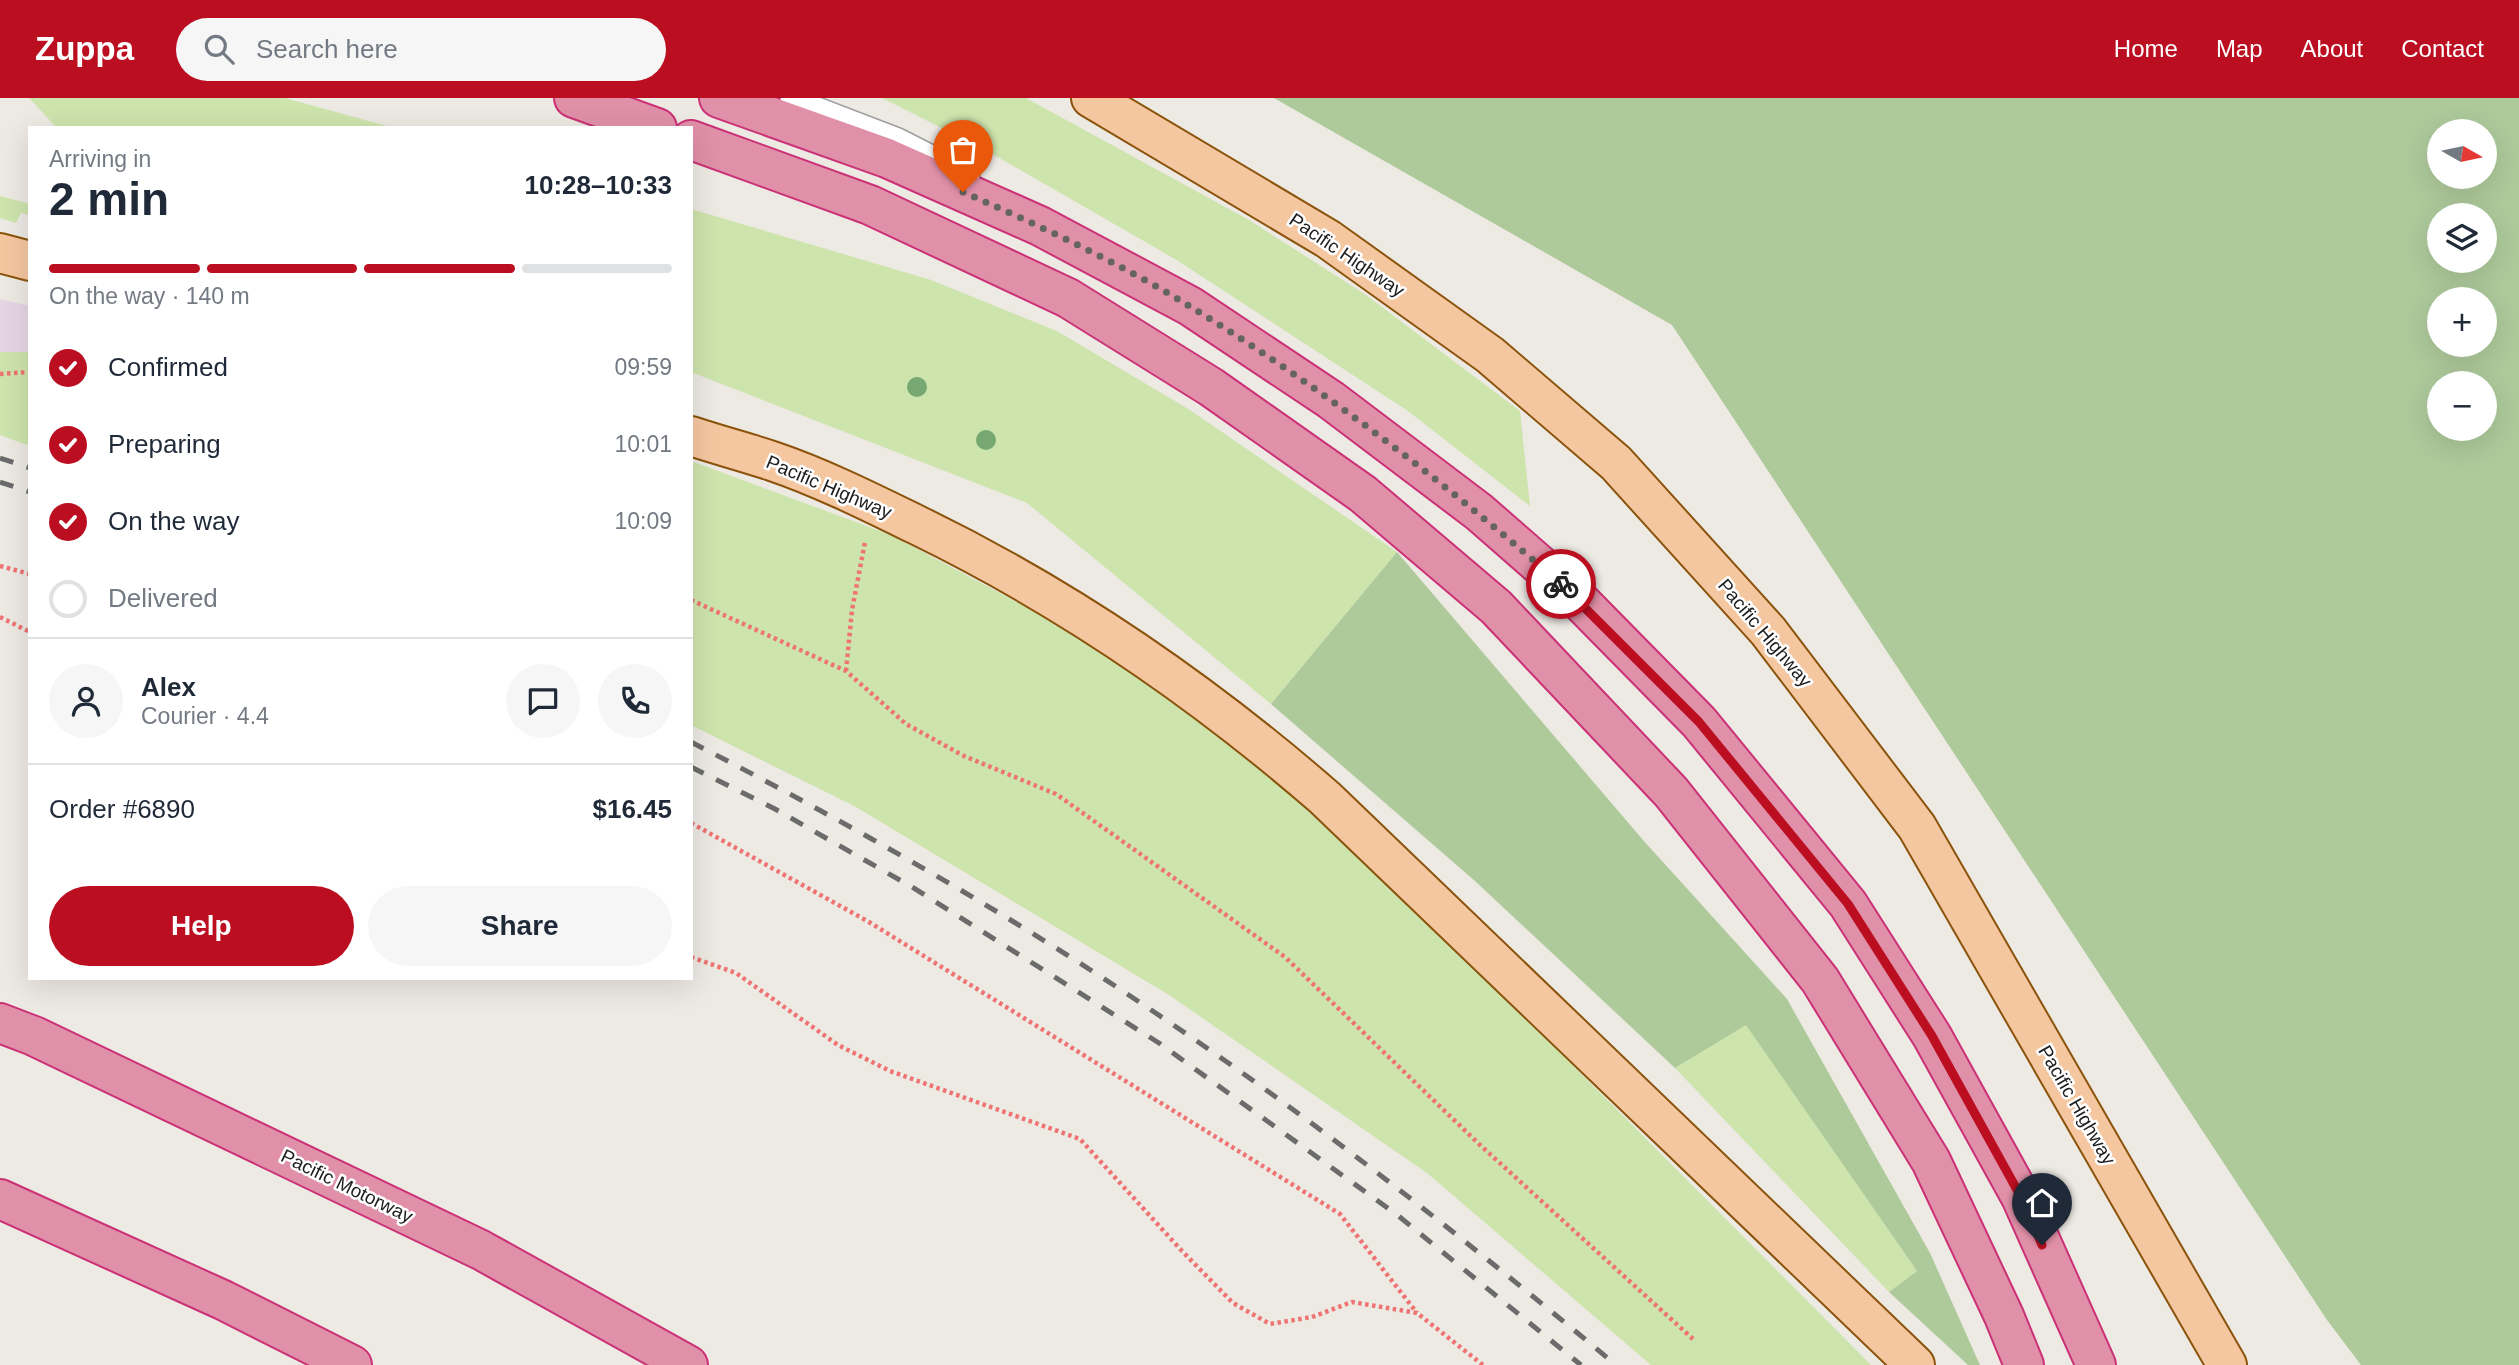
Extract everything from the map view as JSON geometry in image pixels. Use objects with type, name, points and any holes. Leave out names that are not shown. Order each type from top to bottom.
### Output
[{"type":"highway","points":[[574,98],[651,126]]},
{"type":"highway","points":[[719,98],[900,164],[1040,226],[1190,306],[1331,400],[1479,512],[1574,595],[1699,722],[1848,904],[1932,1036],[2021,1197],[2096,1365]]},
{"type":"highway","points":[[693,141],[870,205],[1068,298],[1210,387],[1363,494],[1496,607],[1671,792],[1820,980],[1931,1161],[2004,1315],[2024,1365]]},
{"type":"highway","name":"Pacific Motorway","points":[[0,1023],[34,1036],[481,1250],[688,1365]]},
{"type":"highway","points":[[0,1199],[223,1300],[352,1365]]},
{"type":"main road","name":"Pacific Highway","points":[[1091,98],[1328,240],[1490,355],[1616,463],[1759,621],[1917,827],[2227,1365]]},
{"type":"main road","points":[[0,253],[28,260]]},
{"type":"main road","name":"Pacific Highway","points":[[693,437],[774,462],[872,503],[951,541],[1090,621],[1178,681],[1271,751],[1325,797],[1915,1365]]},
{"type":"lane","points":[[791,98],[898,139],[1046,213],[1190,306]]},
{"type":"path","points":[[0,374],[28,372]]},
{"type":"path","points":[[846,671],[852,610],[872,503]]},
{"type":"path","points":[[0,565],[28,573]]},
{"type":"path","points":[[693,601],[846,671],[906,724],[964,756],[1056,794],[1285,957],[1480,1145],[1693,1339]]},
{"type":"path","points":[[0,617],[28,631]]},
{"type":"path","points":[[693,824],[869,922],[1340,1214],[1417,1313],[1482,1365]]},
{"type":"path","points":[[693,958],[736,974],[838,1045],[890,1071],[1080,1139],[1233,1303],[1270,1324],[1312,1317],[1352,1303],[1417,1313]]},
{"type":"shaded area","points":[[0,299],[28,306],[28,352],[0,352]]},
{"type":"green space","points":[[29,98],[285,98],[387,126],[55,126]]},
{"type":"green space","points":[[882,98],[1026,98],[1249,220],[1366,295],[1520,411],[1530,506],[1408,411],[1175,259],[989,152]]},
{"type":"green space","points":[[1274,98],[2519,98],[2519,1365],[2361,1365],[2327,1320],[1672,325]]},
{"type":"green space","points":[[0,196],[28,203],[28,215],[21,213],[16,223],[0,218]]},
{"type":"green space","points":[[693,210],[931,280],[1057,331],[1190,410],[1397,552],[1271,704],[1027,503],[693,373]]},
{"type":"green space","points":[[0,352],[28,352],[28,445],[0,435]]},
{"type":"green space","points":[[693,462],[891,535],[1088,640],[1314,805],[1871,1365],[1651,1365],[1427,1173],[1169,995],[856,807],[693,726]]},
{"type":"green space","points":[[1397,552],[1643,840],[1787,999],[1930,1253],[1980,1365],[1968,1365],[1889,1292],[1917,1271],[1746,1025],[1675,1068],[1475,881],[1271,704]]},
{"type":"green space","points":[[1746,1024],[1917,1271],[1889,1292],[1675,1068]]},
{"type":"railway","points":[[0,458],[28,467]]},
{"type":"railway","points":[[0,482],[28,491]]},
{"type":"railway","points":[[693,743],[813,806],[933,874],[1051,945],[1166,1020],[1396,1187],[1616,1365]]},
{"type":"railway","points":[[693,768],[775,809],[912,887],[1159,1043],[1396,1214],[1581,1365]]},
{"type":"way so far","points":[[963,192],[1040,226],[1190,306],[1331,400],[1479,512],[1561,584]]},
{"type":"route","points":[[1561,584],[1699,722],[1848,904],[1932,1036],[2021,1197],[2042,1245]]}]
